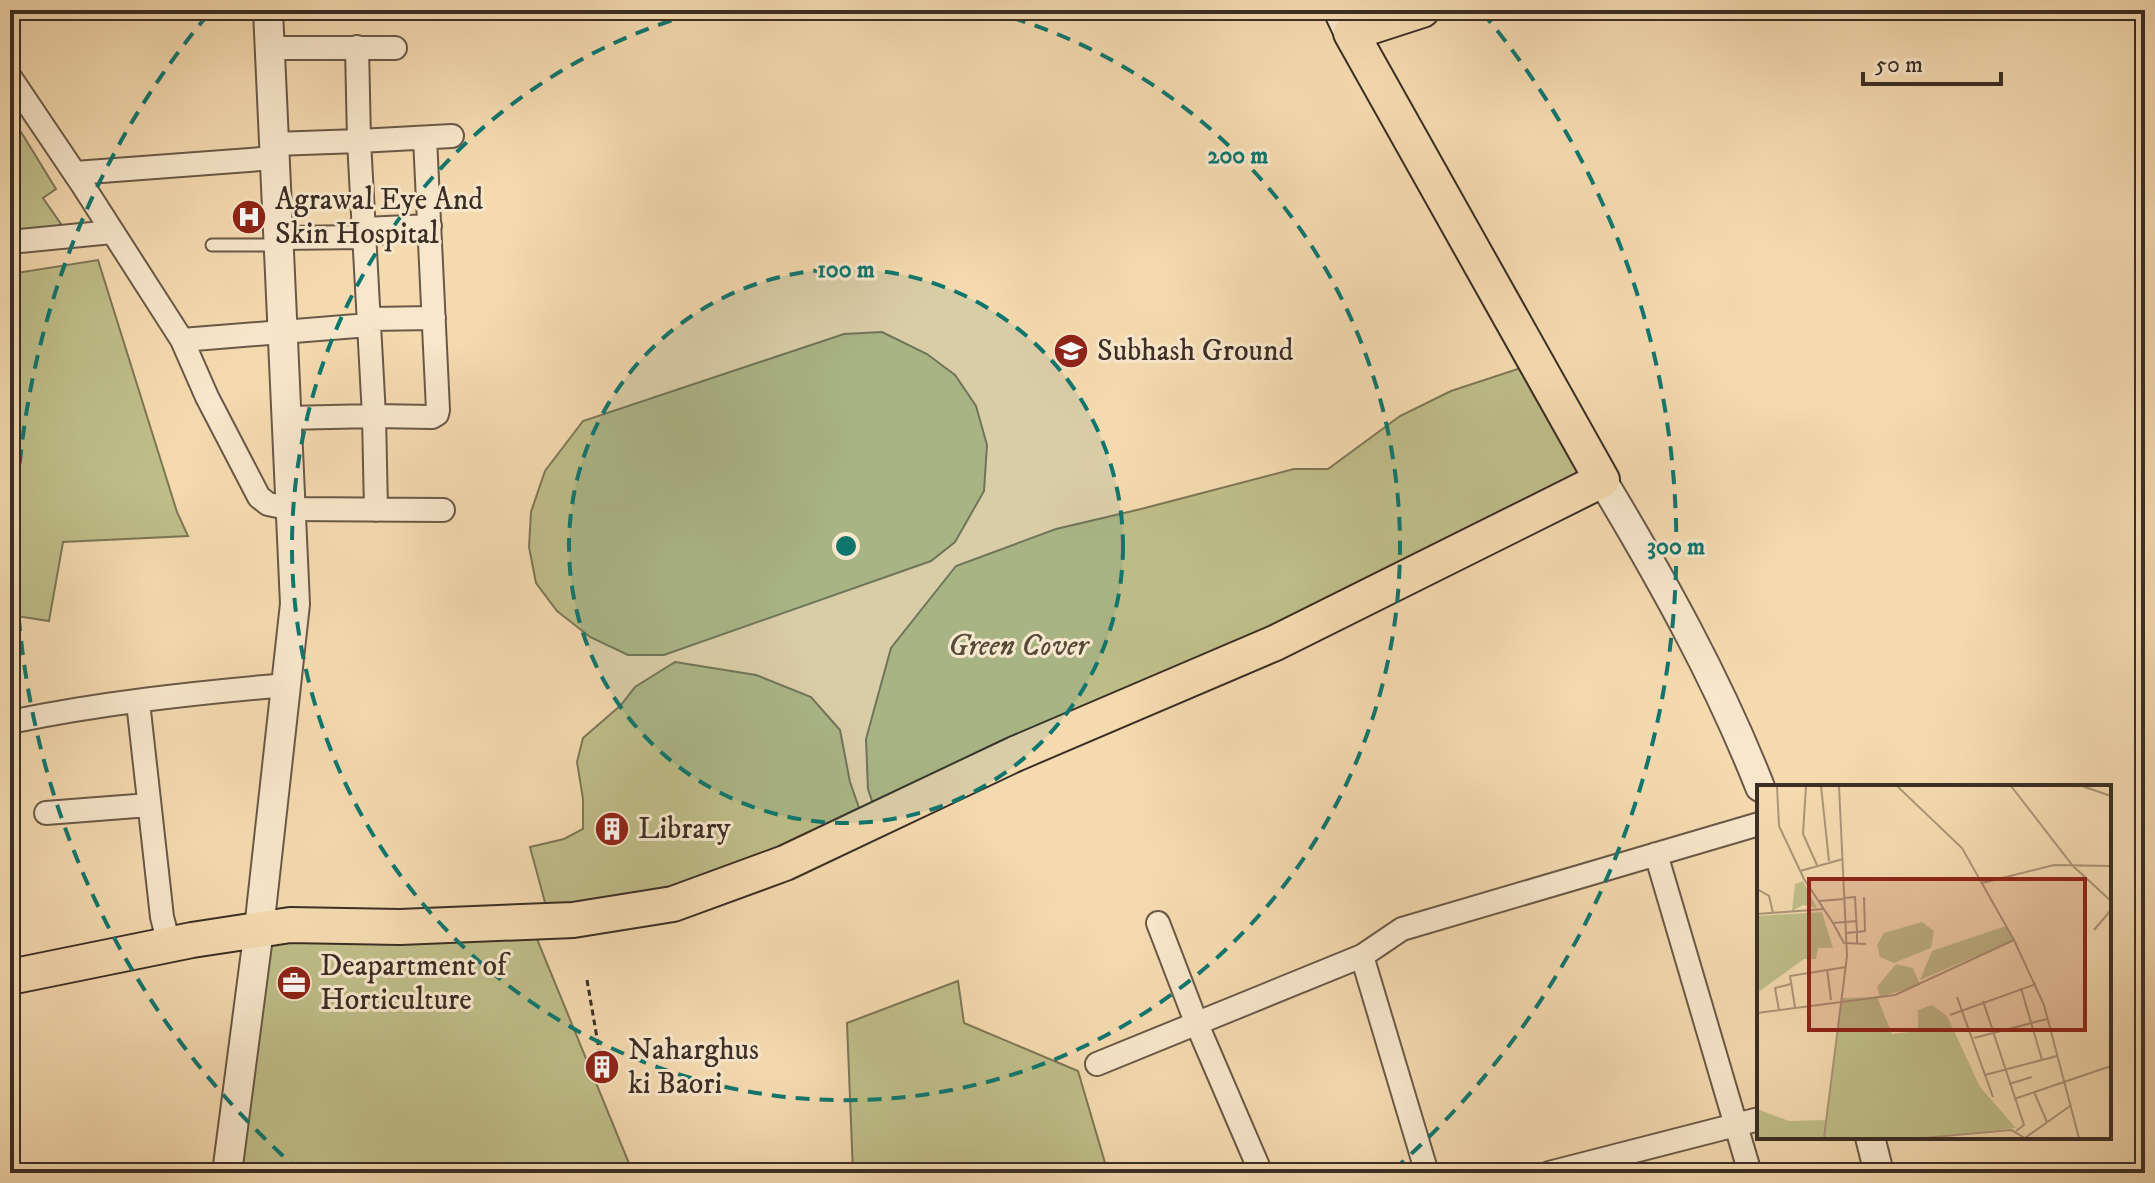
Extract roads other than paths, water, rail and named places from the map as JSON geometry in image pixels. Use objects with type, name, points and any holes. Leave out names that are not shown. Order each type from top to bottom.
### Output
[{"type":"main road","points":[[10,977],[169,944],[290,925],[400,927],[573,920],[673,904],[785,863],[1015,754],[1275,643],[1602,480],[1346,22],[1422,10]]},
{"type":"street","points":[[227,1173],[259,929],[295,604],[268,10]]},
{"type":"street","points":[[357,47],[376,510]]},
{"type":"street","points":[[270,48],[395,48]]},
{"type":"street","points":[[10,77],[182,340],[207,397],[259,497],[268,504],[292,509],[443,510]]},
{"type":"street","points":[[75,173],[359,141],[452,136]]},
{"type":"street","points":[[287,418],[432,417],[437,414],[425,138]]},
{"type":"street","points":[[279,242],[430,226]]},
{"type":"street","points":[[10,242],[112,232]]},
{"type":"street","points":[[182,340],[434,318]]},
{"type":"street","points":[[1602,480],[1660,577],[1746,750],[1759,785]]},
{"type":"street","points":[[10,722],[58,712],[286,685]]},
{"type":"street","points":[[138,702],[162,917],[169,944]]},
{"type":"street","points":[[46,813],[149,805]]},
{"type":"street","points":[[1097,1064],[1362,956],[1402,929],[1757,825]]},
{"type":"street","points":[[1656,854],[1750,1173]]},
{"type":"street","points":[[1158,923],[1196,1022],[1261,1173]]},
{"type":"street","points":[[1362,956],[1427,1173]]},
{"type":"street","points":[[1549,1173],[1757,1120]]},
{"type":"street","points":[[1870,1139],[1879,1173]]},
{"type":"lane","points":[[212,245],[279,242]]},
{"type":"place","name":"Agrawal Eye And Skin Hospital","points":[[249,217]]},
{"type":"place","name":"Subhash Ground","points":[[1071,351]]},
{"type":"place","name":"Library","points":[[612,829]]},
{"type":"place","name":"Deapartment of Horticulture","points":[[294,983]]},
{"type":"place","name":"Naharghus ki Baori","points":[[602,1067]]},
{"type":"park label","name":"Green Cover","points":[[1018,646]]}]
